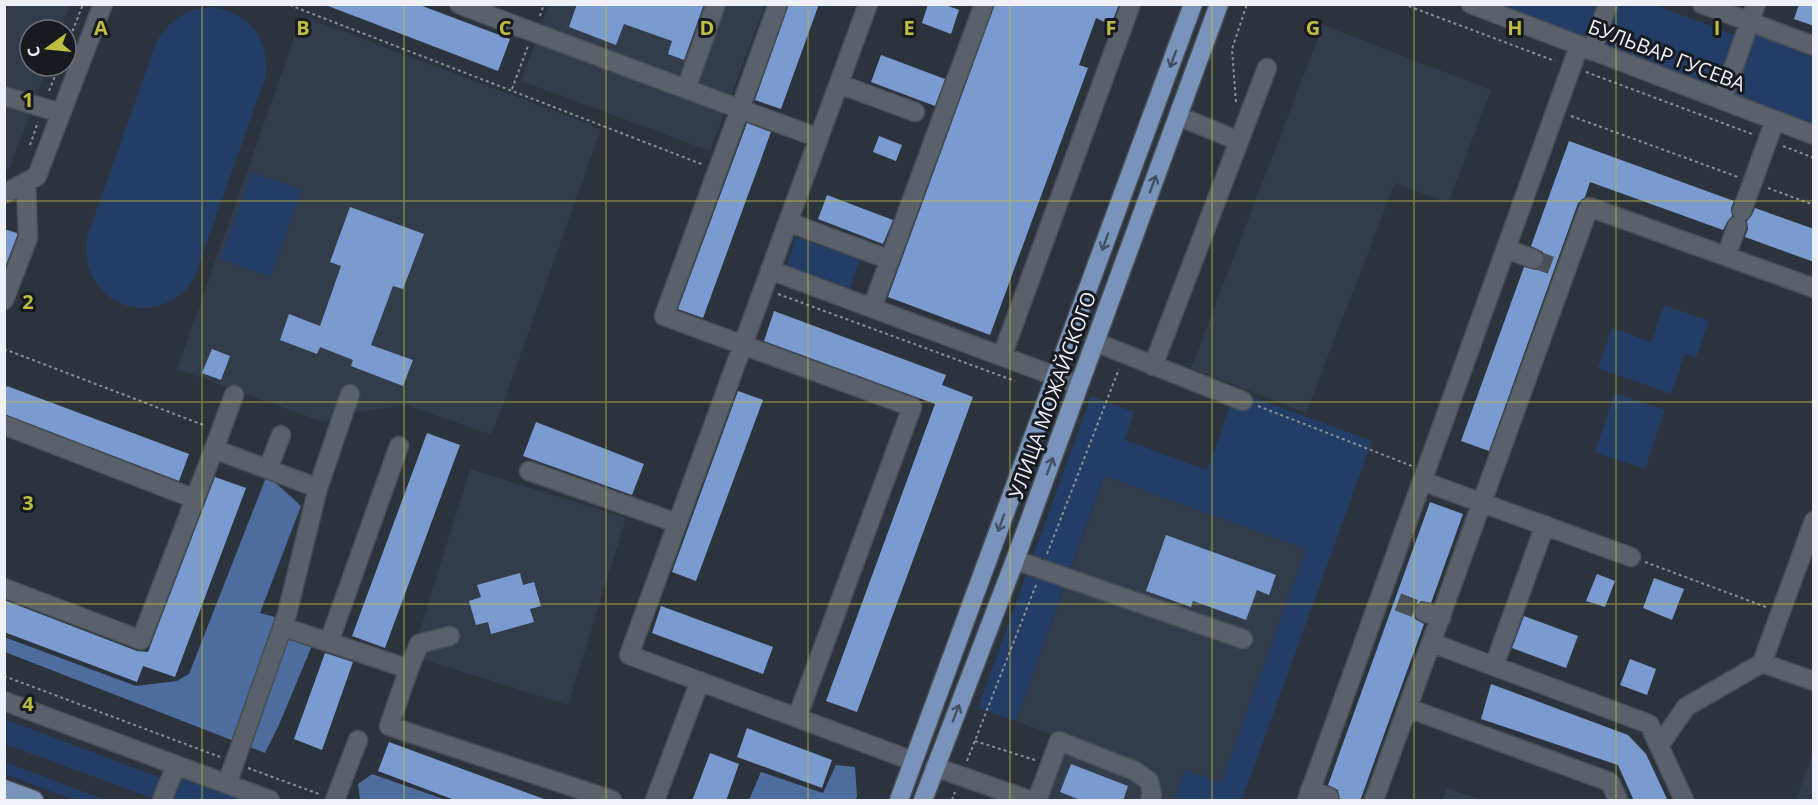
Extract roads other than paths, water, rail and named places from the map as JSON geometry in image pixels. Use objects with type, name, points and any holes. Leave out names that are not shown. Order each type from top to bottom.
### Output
[{"type":"main road","name":"УЛИЦА МОЖАЙСКОГО","points":[[899,801],[1193,4]]},
{"type":"main road","name":"УЛИЦА МОЖАЙСКОГО","points":[[923,801],[1015,560],[1219,4]]},
{"type":"main road","points":[[4,789],[34,801]]},
{"type":"street","points":[[4,194],[37,176],[103,4]]},
{"type":"street","points":[[459,4],[484,9],[686,89],[819,138]]},
{"type":"street","points":[[686,89],[716,4]]},
{"type":"street","points":[[778,4],[664,316],[912,407],[797,718]]},
{"type":"street","points":[[868,4],[629,655],[913,760]]},
{"type":"street","points":[[872,308],[984,4]]},
{"type":"street","points":[[1002,356],[1131,4]]},
{"type":"street","name":"БУЛЬВАР ГУСЕВА","points":[[1471,4],[1814,135]]},
{"type":"street","points":[[1329,797],[1308,795],[1572,67],[1586,48],[1608,4]]},
{"type":"street","points":[[1702,4],[1814,46]]},
{"type":"street","points":[[1722,100],[1756,4]]},
{"type":"street","points":[[1153,366],[1267,68]]},
{"type":"street","points":[[839,84],[915,112]]},
{"type":"street","points":[[4,96],[61,113]]},
{"type":"street","points":[[1178,116],[1239,141]]},
{"type":"street","points":[[1726,256],[1775,120]]},
{"type":"street","points":[[4,300],[28,238],[27,182]]},
{"type":"street","points":[[1374,801],[1432,643],[1432,615],[1482,502],[1559,269],[1589,207],[1814,288]]},
{"type":"street","points":[[788,222],[890,260]]},
{"type":"street","points":[[1506,249],[1534,259]]},
{"type":"street","points":[[770,270],[1079,385]]},
{"type":"street","points":[[1095,342],[1244,401]]},
{"type":"street","points":[[227,784],[283,627],[318,488],[350,394]]},
{"type":"street","points":[[4,588],[141,640],[234,395]]},
{"type":"street","points":[[4,425],[195,499]]},
{"type":"street","points":[[268,469],[281,435]]},
{"type":"street","points":[[329,642],[399,446]]},
{"type":"street","points":[[214,449],[318,488]]},
{"type":"street","points":[[529,471],[677,523]]},
{"type":"street","points":[[1424,476],[1482,502],[1631,556]]},
{"type":"street","points":[[1659,746],[1686,707],[1762,663],[1780,612],[1810,541],[1814,521]]},
{"type":"street","points":[[1494,666],[1545,525]]},
{"type":"street","points":[[1015,560],[1243,639]]},
{"type":"street","points":[[1380,596],[1398,602]]},
{"type":"street","points":[[283,627],[409,669]]},
{"type":"street","points":[[450,636],[419,644],[389,726],[612,801]]},
{"type":"street","points":[[1432,643],[1649,724],[1684,801]]},
{"type":"street","points":[[1762,663],[1814,681]]},
{"type":"street","points":[[655,801],[700,681]]},
{"type":"street","points":[[4,701],[270,801]]},
{"type":"street","points":[[1408,708],[1610,782],[1618,801]]},
{"type":"street","points":[[335,800],[358,740]]},
{"type":"street","points":[[1037,801],[1059,741],[1135,771],[1149,781],[1152,795],[1150,801]]},
{"type":"street","points":[[162,801],[176,765]]},
{"type":"street","points":[[935,767],[1029,801]]},
{"type":"tunnel","points":[[1534,259],[1553,266]]},
{"type":"tunnel","points":[[1398,602],[1424,612]]}]
